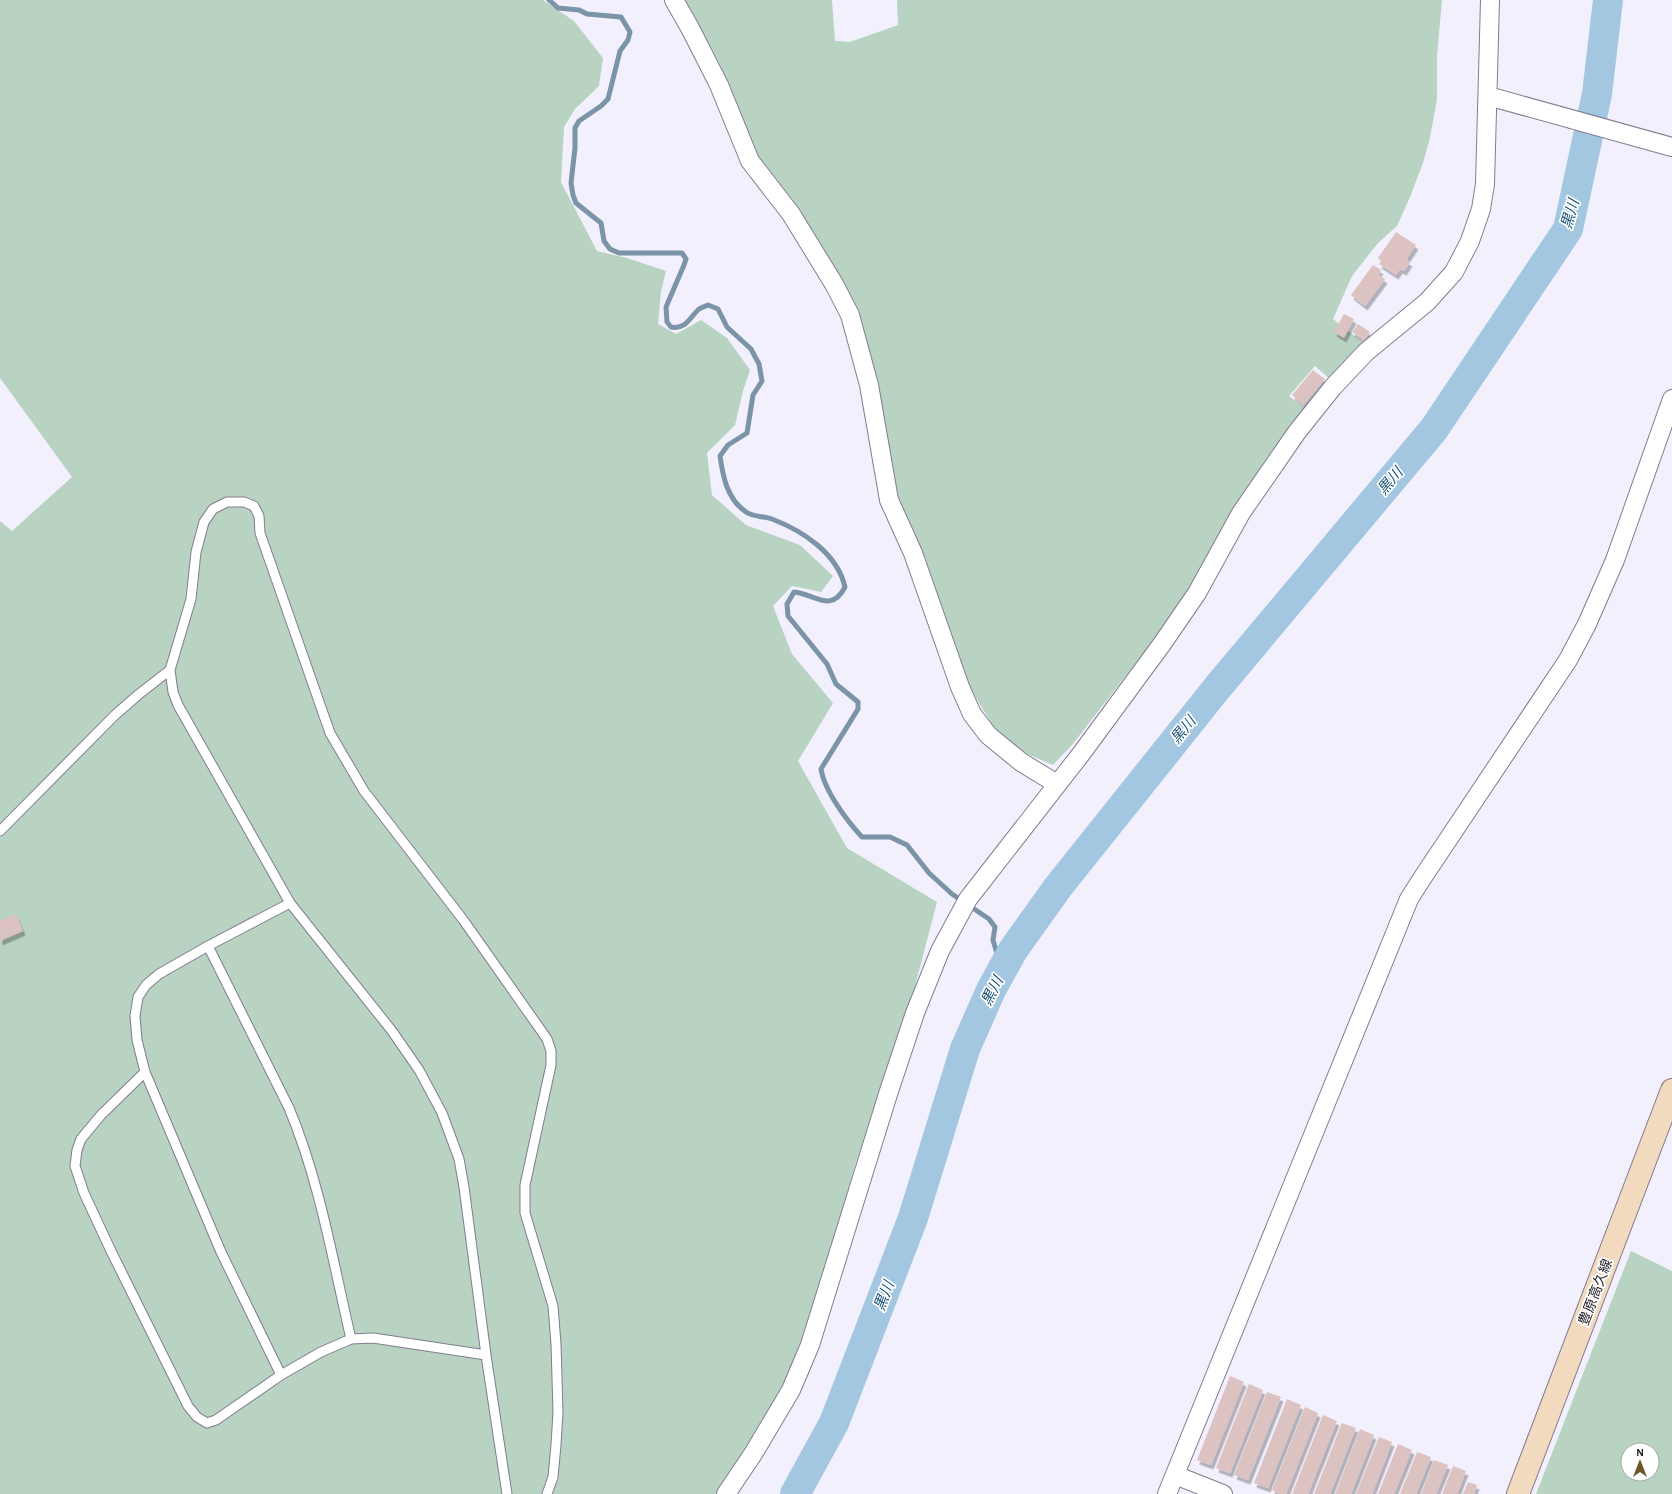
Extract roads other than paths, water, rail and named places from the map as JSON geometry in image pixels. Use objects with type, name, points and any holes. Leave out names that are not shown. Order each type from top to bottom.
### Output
[{"type":"main road","name":"豊原高久線","points":[[1518,1494],[1672,1090]]},
{"type":"street","points":[[674,0],[719,86],[750,161],[791,214],[834,284],[850,315],[869,385],[889,500],[913,554],[960,687],[972,714],[988,734],[1021,762],[1057,784]]},
{"type":"street","points":[[726,1494],[753,1454],[791,1390],[810,1345],[889,1091],[915,1013],[940,951],[968,899],[1057,784],[1180,619],[1197,593],[1242,513],[1297,432],[1333,387],[1366,352],[1427,302],[1454,272],[1470,241],[1481,209],[1485,184],[1490,0]]},
{"type":"street","points":[[1488,96],[1672,147]]},
{"type":"street","points":[[1167,1494],[1410,899],[1429,867],[1568,660],[1587,624],[1615,560],[1672,399]]},
{"type":"street","points":[[1175,1475],[1223,1494]]},
{"type":"lane","points":[[507,1494],[486,1354],[462,1173],[459,1159],[442,1113],[419,1070],[392,1030],[290,903],[178,706],[172,692],[170,670],[191,598],[196,552],[204,522],[213,509],[227,502],[244,502],[254,506],[258,516],[260,533],[330,733],[364,791],[464,921],[547,1039],[551,1051],[551,1064],[525,1185],[525,1213],[553,1306],[556,1344],[558,1412],[553,1477],[547,1494]]},
{"type":"lane","points":[[0,831],[115,715],[170,670]]},
{"type":"lane","points":[[281,1375],[221,1252],[145,1072],[137,1040],[135,1016],[138,997],[146,985],[160,974],[208,946],[290,903]]},
{"type":"lane","points":[[208,946],[289,1108],[300,1134],[319,1198],[351,1339]]},
{"type":"lane","points":[[145,1072],[100,1115],[81,1139],[77,1150],[75,1166],[84,1192],[111,1251],[185,1399],[197,1417],[207,1422],[216,1420],[281,1375],[321,1352],[351,1339],[373,1338],[486,1354]]},
{"type":"waterway","points":[[549,0],[558,8],[579,10],[587,14],[621,17],[630,32],[628,40],[620,51],[608,99],[601,106],[579,121],[575,128],[575,148],[571,183],[576,203],[601,223],[604,241],[610,249],[619,253],[682,253],[686,259],[666,307],[667,322],[671,327],[680,327],[684,325],[699,309],[708,305],[718,309],[727,327],[751,349],[759,364],[762,381],[753,395],[747,433],[728,445],[720,456],[727,487],[734,501],[746,512],[752,515],[772,519],[807,537],[827,554],[841,575],[845,587],[840,595],[834,599],[828,601],[822,600],[802,593],[794,592],[787,604],[788,616],[827,664],[836,684],[858,702],[858,709],[821,769],[831,796],[843,814],[862,837],[890,837],[907,845],[929,873],[952,894],[989,919],[995,927],[993,940],[1002,970]]},
{"type":"waterway","name":"黒川","points":[[795,1494],[834,1423],[913,1218],[965,1049],[991,990],[1013,950],[1058,887],[1217,688],[1434,429],[1568,229],[1597,94],[1608,0]]}]
